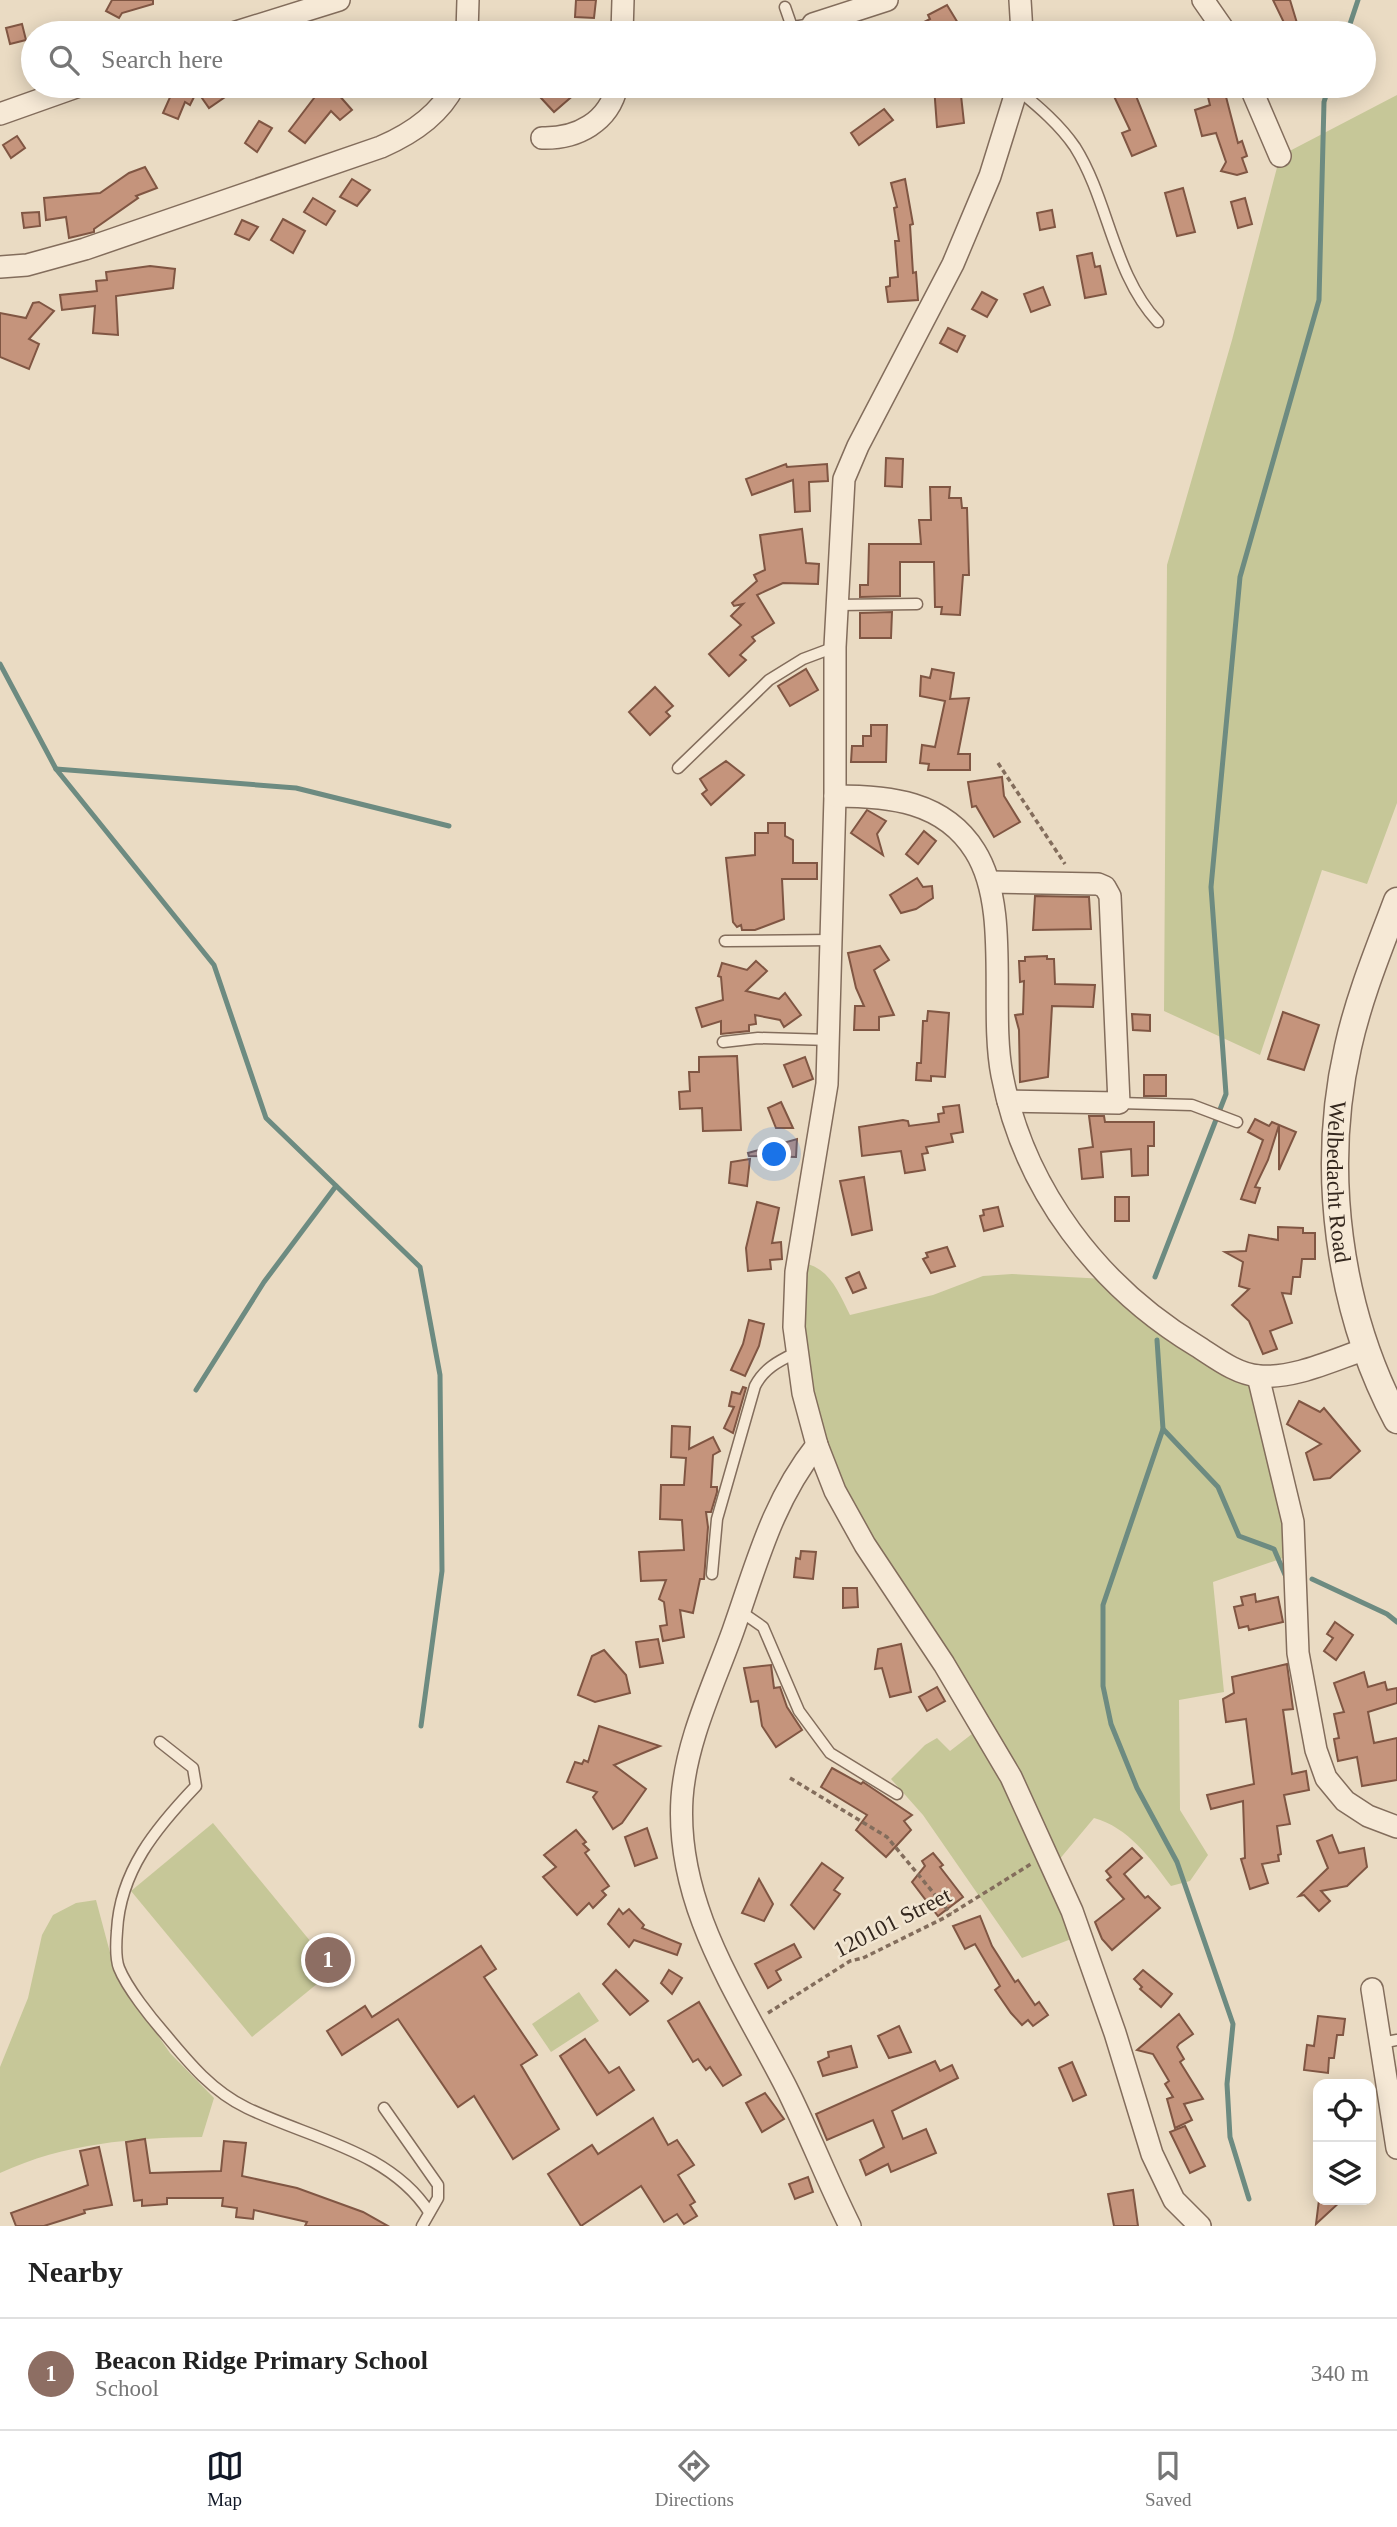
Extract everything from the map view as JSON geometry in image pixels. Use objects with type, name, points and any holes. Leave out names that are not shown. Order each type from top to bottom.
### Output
[{"type":"street","points":[[272,21],[340,0]]},
{"type":"street","points":[[467,21],[468,0]]},
{"type":"street","points":[[622,21],[623,0]]},
{"type":"street","points":[[822,21],[887,0]]},
{"type":"street","points":[[1020,0],[1022,21]]},
{"type":"street","points":[[1203,0],[1218,21]]},
{"type":"street","points":[[0,114],[45,98]]},
{"type":"street","points":[[0,267],[27,265],[85,249],[381,147],[419,127],[445,98]]},
{"type":"street","points":[[542,138],[557,139],[593,125],[614,98]]},
{"type":"street","points":[[1015,98],[990,176],[953,264],[844,479],[835,647],[830,1041],[825,1107],[794,1290],[797,1352],[817,1445],[849,1519],[986,1732],[1048,1853],[1115,2033],[1156,2163],[1174,2200],[1200,2226]]},
{"type":"street","points":[[1255,98],[1280,156]]},
{"type":"street","points":[[835,796],[886,797],[930,810],[969,842],[990,882],[994,905],[997,1039],[1008,1101],[1024,1144],[1055,1210],[1112,1281],[1144,1310],[1186,1340],[1230,1366],[1258,1376],[1293,1372],[1366,1349]]},
{"type":"street","points":[[990,882],[1102,885],[1110,896],[1119,1103],[1008,1101]]},
{"type":"street","name":"Welbedacht Road","points":[[1397,901],[1357,1011],[1347,1049],[1337,1122],[1335,1182],[1339,1229],[1366,1349],[1397,1420]]},
{"type":"street","points":[[1258,1376],[1292,1512],[1298,1653],[1318,1758],[1333,1789],[1345,1801],[1368,1816],[1397,1827]]},
{"type":"street","points":[[817,1445],[780,1499],[691,1750],[682,1797],[682,1816],[689,1884],[698,1911],[825,2166],[850,2226]]},
{"type":"street","points":[[1372,1989],[1389,2041],[1397,2148]]},
{"type":"lane","points":[[785,7],[790,21]]},
{"type":"lane","points":[[1028,98],[1075,148],[1122,261],[1146,309],[1158,322]]},
{"type":"lane","points":[[837,605],[917,604]]},
{"type":"lane","points":[[678,768],[769,680],[803,659],[835,647]]},
{"type":"lane","points":[[724,941],[831,940]]},
{"type":"lane","points":[[723,1041],[758,1038],[830,1041]]},
{"type":"lane","points":[[1119,1103],[1192,1105],[1237,1122]]},
{"type":"lane","points":[[712,1574],[717,1519],[755,1386],[761,1374],[775,1362],[797,1352]]},
{"type":"lane","points":[[740,1611],[764,1627],[799,1711],[830,1753],[897,1794]]},
{"type":"lane","points":[[160,1742],[193,1769],[196,1786],[166,1817],[138,1857],[124,1890],[117,1936],[119,1968],[160,2028],[197,2074],[245,2107],[385,2168],[421,2200],[429,2212]]},
{"type":"lane","points":[[384,2108],[438,2185],[438,2197],[422,2226]]},
{"type":"path","points":[[998,763],[1078,883]]},
{"type":"path","points":[[790,1778],[887,1837],[951,1914]]},
{"type":"path","name":"120101 Street","points":[[753,2022],[850,1961],[863,1958],[951,1914],[1048,1853]]},
{"type":"green space","points":[[1397,95],[1397,803],[1367,884],[1322,870],[1260,1055],[1164,1011],[1167,565],[1232,340],[1280,156]]},
{"type":"green space","points":[[796,1262],[816,1267],[824,1273],[836,1287],[850,1315],[933,1295],[983,1276],[1012,1274],[1106,1279],[1257,1377],[1292,1555],[1213,1582],[1224,1692],[1179,1700],[1180,1810],[1208,1855],[1190,1881],[1171,1886],[1128,1836],[1094,1818],[1053,1867],[1079,1936],[1022,1958],[923,1815],[891,1779],[925,1745],[937,1738],[950,1751],[981,1727],[814,1444]]},
{"type":"green space","points":[[213,1823],[334,1970],[252,2037],[131,1891]]},
{"type":"green space","points":[[96,1900],[116,1975],[170,2053],[214,2098],[202,2137],[99,2144],[49,2155],[0,2173],[0,2067],[28,1998],[42,1935],[53,1915],[76,1903]]},
{"type":"green space","points":[[579,1992],[599,2021],[551,2052],[532,2024]]},
{"type":"building","points":[[112,0],[153,0],[153,4],[122,13],[119,18],[106,11]]},
{"type":"building","points":[[576,0],[596,0],[594,18],[575,17]]},
{"type":"building","points":[[1273,0],[1290,0],[1296,21],[1283,21]]},
{"type":"building","points":[[947,5],[957,21],[926,21],[930,19],[928,15]]},
{"type":"building","points":[[21,24],[21,41],[10,44],[6,28]]},
{"type":"building","points":[[170,98],[194,98],[190,105],[185,102],[178,119],[163,113]]},
{"type":"building","points":[[202,98],[224,98],[209,108]]},
{"type":"building","points":[[314,98],[342,98],[352,110],[340,120],[331,111],[305,143],[289,131]]},
{"type":"building","points":[[541,98],[570,98],[554,112]]},
{"type":"building","points":[[935,98],[961,98],[964,123],[937,127]]},
{"type":"building","points":[[1115,98],[1137,98],[1156,146],[1132,156],[1122,133],[1130,130]]},
{"type":"building","points":[[1208,98],[1226,98],[1238,143],[1242,141],[1247,156],[1242,158],[1247,172],[1237,175],[1221,171],[1226,162],[1216,133],[1202,136],[1195,110],[1210,105]]},
{"type":"building","points":[[884,109],[893,120],[859,145],[851,133]]},
{"type":"building","points":[[259,121],[272,128],[257,152],[245,143]]},
{"type":"building","points":[[17,136],[25,148],[11,158],[3,145]]},
{"type":"building","points":[[145,167],[157,188],[136,196],[138,198],[94,229],[94,232],[69,238],[66,217],[46,220],[44,198],[100,193],[129,173]]},
{"type":"building","points":[[352,179],[370,190],[357,206],[340,197]]},
{"type":"building","points":[[905,179],[913,224],[910,225],[913,273],[916,272],[918,300],[888,302],[886,287],[890,286],[890,278],[898,277],[895,241],[899,241],[894,208],[897,207],[891,183]]},
{"type":"building","points":[[1183,188],[1195,232],[1177,236],[1165,193]]},
{"type":"building","points":[[313,198],[335,211],[326,225],[304,212]]},
{"type":"building","points":[[1245,198],[1252,224],[1238,228],[1231,202]]},
{"type":"building","points":[[1052,210],[1055,227],[1040,230],[1037,213]]},
{"type":"building","points":[[39,212],[40,226],[24,228],[22,213]]},
{"type":"building","points":[[283,219],[305,231],[293,253],[271,240]]},
{"type":"building","points":[[242,220],[258,227],[249,240],[235,234]]},
{"type":"building","points":[[1092,253],[1095,267],[1100,266],[1106,294],[1085,298],[1077,256]]},
{"type":"building","points":[[150,266],[175,269],[173,288],[116,296],[118,335],[93,333],[95,306],[62,310],[60,295],[97,291],[96,281],[107,280],[106,272]]},
{"type":"building","points":[[1043,287],[1050,305],[1031,312],[1024,294]]},
{"type":"building","points":[[982,292],[997,300],[987,317],[972,309]]},
{"type":"building","points":[[39,302],[54,311],[29,339],[39,344],[29,369],[0,357],[0,313],[26,318],[33,303]]},
{"type":"building","points":[[948,328],[965,336],[957,352],[940,343]]},
{"type":"building","points":[[886,458],[903,459],[902,487],[885,486]]},
{"type":"building","points":[[786,464],[787,467],[827,464],[828,481],[809,482],[810,511],[795,512],[793,480],[752,495],[746,479]]},
{"type":"building","points":[[930,487],[950,487],[949,498],[961,498],[962,508],[967,508],[969,575],[963,575],[960,615],[941,614],[942,607],[935,607],[934,562],[900,562],[900,596],[860,597],[860,585],[868,585],[869,544],[921,544],[919,520],[931,520]]},
{"type":"building","points":[[802,529],[806,563],[819,564],[818,584],[783,583],[757,595],[774,623],[752,637],[755,641],[740,655],[746,660],[729,676],[709,654],[741,625],[731,616],[743,604],[734,606],[732,603],[757,581],[754,575],[765,570],[760,535]]},
{"type":"building","points":[[892,612],[891,638],[860,638],[860,613]]},
{"type":"building","points":[[806,669],[818,690],[790,706],[778,686]]},
{"type":"building","points":[[932,669],[954,673],[950,699],[969,698],[958,754],[970,754],[970,770],[928,770],[929,764],[920,763],[922,745],[935,747],[945,701],[920,696],[921,676],[930,678]]},
{"type":"building","points":[[655,687],[673,706],[666,712],[670,716],[650,735],[629,712]]},
{"type":"building","points":[[871,725],[887,725],[886,762],[851,762],[852,746],[863,746],[863,736],[871,736]]},
{"type":"building","points":[[726,761],[744,775],[711,805],[702,794],[707,790],[700,779]]},
{"type":"building","points":[[1002,777],[1004,796],[1020,822],[994,837],[976,806],[972,807],[968,782]]},
{"type":"building","points":[[867,810],[886,821],[877,834],[883,855],[851,833]]},
{"type":"building","points":[[768,823],[785,823],[785,836],[793,840],[793,863],[817,863],[817,879],[782,879],[784,919],[755,930],[742,930],[741,925],[737,927],[733,922],[726,858],[755,855],[755,833],[768,833]]},
{"type":"building","points":[[924,831],[936,841],[918,864],[906,854]]},
{"type":"building","points":[[917,878],[923,887],[932,886],[933,898],[916,909],[901,913],[890,895]]},
{"type":"building","points":[[1035,896],[1089,897],[1091,929],[1033,930]]},
{"type":"building","points":[[880,946],[889,960],[874,970],[894,1015],[879,1017],[879,1030],[854,1030],[855,1006],[864,1006],[856,988],[848,953]]},
{"type":"building","points":[[1047,956],[1047,959],[1054,959],[1055,984],[1095,985],[1093,1007],[1052,1006],[1048,1077],[1020,1082],[1019,1030],[1015,1015],[1023,1014],[1024,981],[1020,982],[1019,961],[1025,961],[1025,957]]},
{"type":"building","points":[[756,961],[767,971],[746,991],[779,999],[785,993],[801,1015],[784,1027],[780,1020],[755,1015],[756,1024],[749,1025],[749,1031],[721,1034],[721,1021],[702,1027],[696,1008],[723,1000],[721,977],[718,976],[722,963],[747,970]]},
{"type":"building","points":[[928,1011],[949,1013],[945,1077],[931,1076],[931,1081],[916,1080],[917,1063],[921,1063],[923,1021],[927,1021]]},
{"type":"building","points":[[1283,1012],[1319,1025],[1304,1070],[1268,1059]]},
{"type":"building","points":[[1132,1014],[1150,1015],[1150,1031],[1133,1030]]},
{"type":"building","points":[[737,1056],[741,1130],[703,1131],[702,1108],[680,1109],[679,1092],[690,1091],[689,1072],[699,1072],[699,1057]]},
{"type":"building","points":[[805,1057],[813,1079],[793,1087],[784,1065]]},
{"type":"building","points":[[1144,1075],[1166,1075],[1166,1096],[1144,1096]]},
{"type":"building","points":[[781,1102],[793,1128],[776,1128],[768,1108]]},
{"type":"building","points":[[959,1105],[963,1132],[951,1134],[953,1142],[926,1147],[928,1153],[922,1154],[925,1170],[905,1173],[901,1151],[862,1156],[859,1127],[903,1120],[908,1121],[909,1126],[939,1122],[938,1114],[944,1113],[943,1107]]},
{"type":"building","points":[[1089,1116],[1104,1116],[1105,1122],[1154,1122],[1154,1146],[1148,1146],[1148,1175],[1132,1176],[1131,1149],[1101,1152],[1103,1177],[1082,1179],[1079,1149],[1093,1147]]},
{"type":"building","points":[[1255,1119],[1269,1126],[1272,1122],[1296,1132],[1279,1170],[1279,1125],[1268,1160],[1255,1187],[1260,1188],[1255,1203],[1241,1199],[1263,1140],[1248,1132]]},
{"type":"building","points":[[797,1139],[796,1157],[749,1156],[748,1153]]},
{"type":"building","points":[[750,1159],[747,1186],[729,1183],[731,1162]]},
{"type":"building","points":[[864,1177],[872,1230],[852,1235],[840,1181]]},
{"type":"building","points":[[1115,1197],[1129,1197],[1129,1221],[1115,1221]]},
{"type":"building","points":[[757,1202],[779,1208],[772,1243],[781,1242],[782,1259],[770,1260],[771,1269],[748,1271],[746,1248]]},
{"type":"building","points":[[998,1207],[1003,1226],[984,1231],[980,1216],[984,1215],[983,1210]]},
{"type":"building","points":[[1278,1227],[1303,1228],[1303,1233],[1315,1233],[1315,1259],[1302,1259],[1300,1277],[1293,1277],[1291,1294],[1282,1293],[1292,1323],[1270,1331],[1277,1349],[1263,1354],[1249,1321],[1232,1305],[1249,1289],[1239,1286],[1243,1262],[1225,1252],[1246,1251],[1249,1235],[1278,1240]]},
{"type":"building","points":[[947,1247],[955,1266],[931,1273],[923,1259],[928,1257],[926,1253]]},
{"type":"building","points":[[859,1272],[866,1288],[853,1293],[846,1278]]},
{"type":"building","points":[[749,1320],[764,1324],[759,1346],[745,1376],[731,1370],[743,1344]]},
{"type":"building","points":[[743,1387],[746,1388],[733,1433],[724,1428],[734,1407],[729,1406],[732,1392],[740,1394]]},
{"type":"building","points":[[1299,1401],[1320,1412],[1324,1408],[1360,1451],[1330,1478],[1314,1480],[1306,1453],[1321,1444],[1287,1424]]},
{"type":"building","points":[[672,1426],[690,1427],[689,1449],[713,1437],[720,1451],[713,1455],[711,1487],[717,1487],[717,1492],[711,1512],[706,1512],[708,1527],[704,1579],[700,1579],[693,1613],[680,1610],[684,1637],[663,1641],[660,1626],[667,1625],[664,1602],[659,1599],[666,1580],[641,1581],[639,1552],[684,1550],[682,1520],[660,1519],[661,1485],[684,1485],[686,1458],[671,1457]]},
{"type":"building","points":[[801,1551],[816,1552],[813,1579],[794,1577],[796,1558],[800,1559]]},
{"type":"building","points":[[843,1588],[857,1588],[858,1607],[843,1608]]},
{"type":"building","points":[[1255,1594],[1256,1602],[1278,1597],[1283,1622],[1249,1630],[1248,1626],[1239,1628],[1234,1607],[1243,1605],[1241,1597]]},
{"type":"building","points":[[1335,1622],[1353,1635],[1336,1660],[1324,1651],[1333,1638],[1327,1634]]},
{"type":"building","points":[[658,1639],[663,1663],[640,1667],[636,1642]]},
{"type":"building","points":[[901,1644],[911,1692],[890,1697],[882,1668],[875,1669],[878,1649]]},
{"type":"building","points":[[604,1650],[626,1675],[630,1693],[595,1702],[578,1695],[592,1656]]},
{"type":"building","points":[[1287,1664],[1293,1709],[1283,1710],[1292,1774],[1306,1771],[1309,1790],[1284,1795],[1290,1824],[1277,1826],[1281,1854],[1278,1855],[1279,1861],[1262,1864],[1268,1883],[1250,1889],[1241,1859],[1245,1858],[1243,1801],[1211,1809],[1207,1795],[1254,1784],[1246,1719],[1226,1722],[1223,1699],[1234,1693],[1232,1677]]},
{"type":"building","points":[[771,1665],[774,1688],[780,1687],[787,1707],[802,1730],[776,1747],[762,1726],[758,1701],[751,1702],[744,1668]]},
{"type":"building","points":[[1364,1672],[1368,1687],[1385,1682],[1387,1690],[1397,1688],[1397,1703],[1368,1712],[1374,1743],[1397,1738],[1397,1780],[1362,1786],[1357,1757],[1338,1761],[1334,1739],[1339,1738],[1334,1714],[1344,1712],[1334,1683]]},
{"type":"building","points":[[937,1687],[945,1701],[927,1711],[919,1697]]},
{"type":"building","points":[[599,1726],[660,1746],[614,1765],[646,1789],[622,1823],[613,1829],[593,1797],[597,1792],[567,1782],[575,1762],[588,1762]]},
{"type":"building","points":[[832,1768],[861,1784],[863,1782],[912,1815],[904,1821],[911,1830],[886,1857],[856,1830],[867,1815],[821,1787]]},
{"type":"building","points":[[647,1828],[657,1858],[635,1866],[625,1837]]},
{"type":"building","points":[[576,1830],[586,1842],[583,1844],[589,1850],[585,1853],[609,1886],[602,1891],[606,1895],[593,1908],[589,1903],[577,1915],[543,1877],[556,1867],[544,1855]]},
{"type":"building","points":[[1332,1835],[1339,1853],[1364,1848],[1367,1867],[1347,1886],[1321,1891],[1330,1901],[1319,1911],[1304,1895],[1299,1896],[1328,1868],[1317,1841]]},
{"type":"building","points":[[1132,1848],[1142,1858],[1124,1874],[1145,1898],[1148,1896],[1160,1908],[1112,1950],[1102,1939],[1095,1922],[1124,1899],[1107,1880],[1111,1877],[1106,1871]]},
{"type":"building","points":[[933,1853],[943,1865],[940,1867],[963,1897],[938,1916],[912,1882],[925,1866],[922,1861]]},
{"type":"building","points":[[822,1863],[843,1878],[834,1890],[840,1894],[814,1929],[791,1905]]},
{"type":"building","points":[[759,1879],[773,1904],[764,1921],[742,1913]]},
{"type":"building","points":[[619,1909],[623,1914],[629,1909],[644,1925],[642,1928],[681,1944],[677,1955],[634,1940],[629,1947],[608,1924]]},
{"type":"building","points":[[980,1916],[992,1946],[1015,1982],[1018,1980],[1035,2005],[1039,2002],[1048,2015],[1033,2026],[1028,2020],[1022,2025],[1011,2013],[995,1990],[1000,1986],[975,1944],[965,1949],[953,1926]]},
{"type":"building","points":[[794,1944],[801,1957],[776,1971],[781,1980],[768,1988],[755,1964]]},
{"type":"building","points":[[481,1946],[496,1969],[484,1977],[537,2055],[521,2065],[559,2129],[513,2159],[474,2096],[458,2107],[398,2019],[342,2055],[327,2031],[365,2006],[372,2017]]},
{"type":"building","points":[[616,1970],[648,2001],[630,2015],[603,1984]]},
{"type":"building","points":[[669,1970],[682,1978],[672,1994],[661,1983]]},
{"type":"building","points":[[1143,1970],[1172,1994],[1161,2007],[1140,1989],[1142,1987],[1134,1979]]},
{"type":"building","points":[[699,2002],[741,2075],[723,2086],[710,2067],[706,2070],[698,2059],[693,2062],[668,2021]]},
{"type":"building","points":[[1179,2014],[1193,2034],[1177,2047],[1184,2059],[1180,2062],[1203,2099],[1184,2104],[1192,2120],[1175,2128],[1167,2099],[1173,2097],[1165,2084],[1169,2081],[1153,2054],[1137,2050]]},
{"type":"building","points":[[1318,2016],[1345,2019],[1343,2035],[1337,2035],[1334,2058],[1329,2058],[1328,2073],[1304,2070],[1307,2045],[1314,2046]]},
{"type":"building","points":[[899,2026],[911,2052],[889,2058],[878,2036]]},
{"type":"building","points":[[585,2039],[609,2073],[619,2067],[634,2090],[597,2115],[560,2056]]},
{"type":"building","points":[[851,2046],[857,2067],[823,2076],[818,2062],[829,2057],[828,2052]]},
{"type":"building","points":[[935,2061],[940,2071],[952,2065],[958,2078],[892,2111],[903,2139],[926,2129],[936,2153],[891,2172],[888,2164],[866,2175],[860,2160],[884,2147],[873,2120],[827,2140],[816,2114]]},
{"type":"building","points":[[1072,2062],[1086,2095],[1073,2101],[1059,2068]]},
{"type":"building","points":[[765,2093],[784,2119],[762,2132],[746,2103]]},
{"type":"building","points":[[653,2118],[668,2145],[677,2140],[694,2165],[678,2175],[695,2202],[690,2205],[697,2216],[684,2224],[677,2214],[664,2222],[641,2186],[581,2226],[548,2174],[592,2145],[598,2154]]},
{"type":"building","points":[[1185,2126],[1205,2166],[1190,2173],[1170,2132]]},
{"type":"building","points":[[145,2139],[150,2173],[221,2171],[224,2141],[246,2143],[242,2176],[297,2188],[363,2212],[388,2226],[305,2226],[307,2222],[254,2210],[253,2219],[236,2217],[237,2208],[222,2206],[223,2198],[167,2198],[167,2204],[142,2206],[142,2200],[134,2201],[126,2142]]},
{"type":"building","points":[[99,2147],[112,2205],[84,2210],[85,2213],[44,2226],[16,2226],[11,2213],[88,2185],[80,2151]]},
{"type":"building","points":[[808,2177],[813,2192],[795,2199],[789,2184]]},
{"type":"building","points":[[1133,2190],[1138,2226],[1114,2226],[1108,2194]]},
{"type":"building","points":[[1318,2205],[1337,2205],[1316,2224]]},
{"type":"waterway","points":[[1351,21],[1358,0]]},
{"type":"waterway","points":[[1155,1277],[1226,1094],[1211,887],[1240,577],[1319,300],[1325,98]]},
{"type":"waterway","points":[[0,664],[56,769],[214,965],[266,1118],[420,1267],[440,1375],[442,1571],[421,1726]]},
{"type":"waterway","points":[[56,769],[296,788],[449,826]]},
{"type":"waterway","points":[[196,1390],[264,1282],[336,1186]]},
{"type":"waterway","points":[[1157,1340],[1163,1429],[1218,1487],[1239,1536],[1274,1549],[1286,1577]]},
{"type":"waterway","points":[[1163,1429],[1103,1605],[1103,1686],[1111,1724],[1137,1788],[1177,1862],[1233,2024],[1227,2084],[1230,2137],[1249,2199]]},
{"type":"waterway","points":[[1312,1579],[1387,1614],[1397,1622]]},
{"type":"place","name":"Beacon Ridge Primary School","points":[[328,1960]]}]
